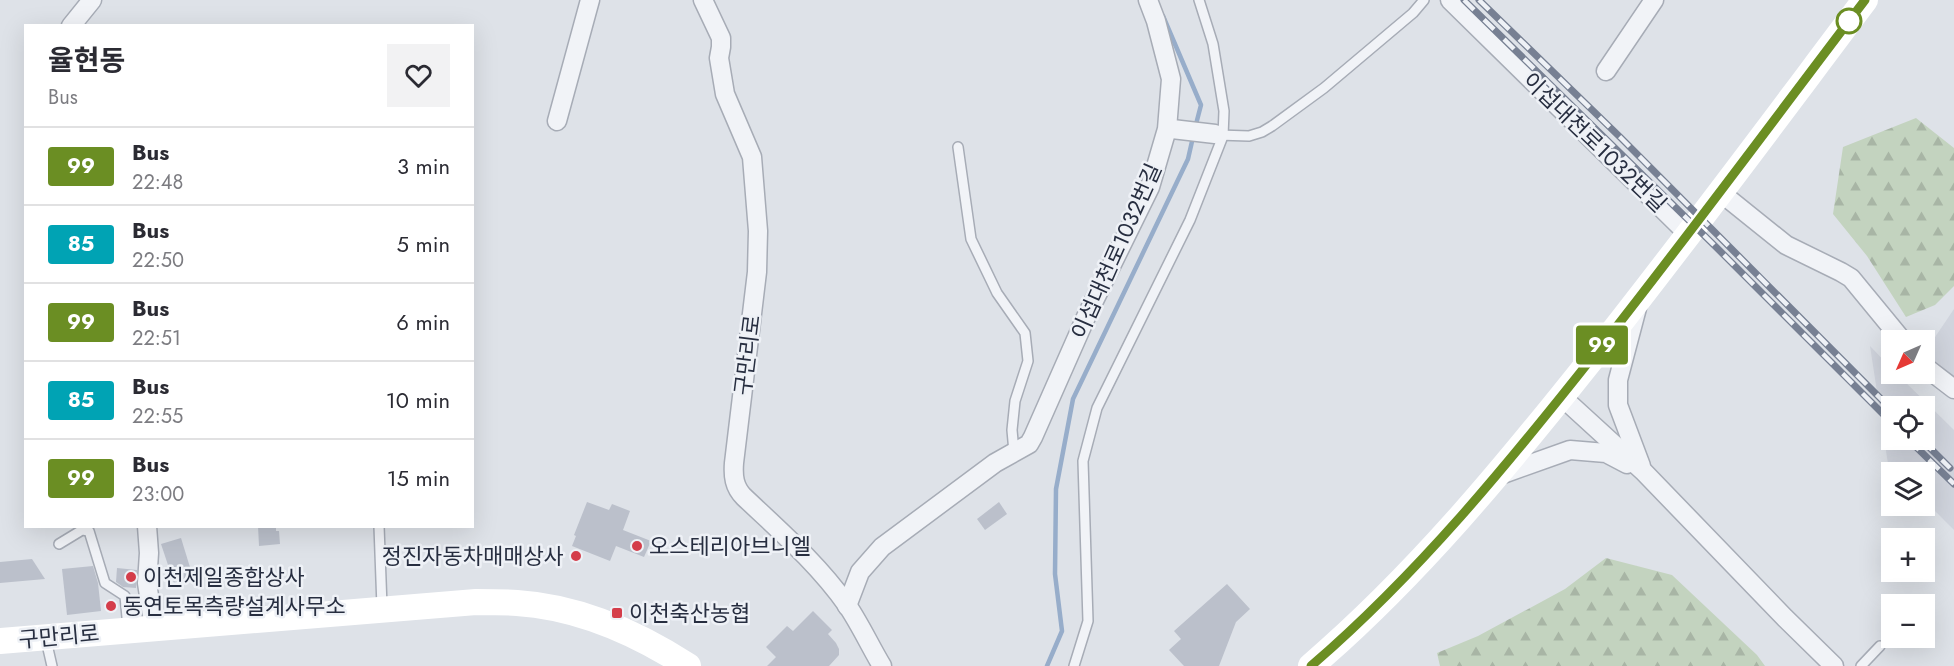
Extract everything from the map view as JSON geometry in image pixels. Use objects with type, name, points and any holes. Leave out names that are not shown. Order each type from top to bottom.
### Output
[{"type":"street","points":[[73,24],[92,0]]},
{"type":"street","points":[[558,121],[590,0]]},
{"type":"street","name":"구만리로","points":[[703,0],[721,38],[719,58],[724,94],[752,158],[758,231],[754,297],[734,462],[735,482],[738,491],[800,549],[847,606],[882,666]]},
{"type":"street","name":"이섭대천로1032번길","points":[[847,606],[860,572],[882,547],[995,463],[1029,444],[1033,437],[1086,317],[1150,187],[1167,129],[1171,79],[1156,21],[1148,0]]},
{"type":"street","name":"이섭대천로1032번길","points":[[1450,0],[1688,234]]},
{"type":"street","points":[[1606,71],[1654,0]]},
{"type":"street","points":[[1311,666],[1368,615],[1497,476],[1640,298],[1865,0]]},
{"type":"street","points":[[1172,129],[1219,135]]},
{"type":"street","points":[[1720,192],[1786,246],[1851,278],[1894,330]]},
{"type":"street","points":[[1640,298],[1620,370],[1618,405],[1642,471]]},
{"type":"street","points":[[1935,374],[1954,389]]},
{"type":"street","points":[[1562,397],[1642,471],[1834,666]]},
{"type":"street","points":[[1497,476],[1570,450],[1606,453],[1642,471]]},
{"type":"street","points":[[147,528],[149,553],[147,583],[154,628]]},
{"type":"street","name":"구만리로","points":[[0,641],[476,602],[518,603],[541,606],[610,624],[654,645],[688,666]]},
{"type":"lane","points":[[1074,666],[1088,621],[1083,461],[1097,408],[1190,220],[1219,135],[1224,111],[1213,44],[1199,0]]},
{"type":"lane","points":[[1219,135],[1249,136],[1272,126],[1324,88],[1413,13],[1424,0]]},
{"type":"lane","points":[[958,147],[971,239],[997,293],[1025,333],[1028,361],[1015,401],[1012,423],[1014,452]]},
{"type":"lane","points":[[379,528],[382,609]]},
{"type":"lane","points":[[59,544],[82,530],[90,533],[105,583],[125,596],[128,630]]},
{"type":"lane","points":[[45,637],[52,666]]},
{"type":"lane","points":[[1861,666],[1880,646]]},
{"type":"shaded area","points":[[1954,309],[1954,385],[1935,368],[1935,337]]},
{"type":"shaded area","points":[[1870,346],[1881,358],[1881,384],[1907,384],[1919,396],[1881,396],[1881,418]]},
{"type":"shaded area","points":[[1935,411],[1954,430],[1954,530],[1935,511],[1935,462],[1888,462],[1886,450],[1935,450]]},
{"type":"green space","points":[[1916,118],[1954,148],[1954,286],[1935,305],[1906,317],[1867,256],[1833,214],[1843,147]]},
{"type":"green space","points":[[1606,558],[1672,575],[1757,655],[1765,666],[1440,666],[1437,653],[1478,636],[1565,589]]},
{"type":"building","points":[[587,502],[609,510],[612,504],[630,511],[623,530],[651,541],[644,557],[616,546],[610,561],[572,546]]},
{"type":"building","points":[[999,502],[1007,514],[985,530],[977,519]]},
{"type":"building","points":[[258,528],[276,528],[276,531],[279,531],[280,544],[259,546]]},
{"type":"building","points":[[181,538],[193,577],[174,583],[161,544]]},
{"type":"building","points":[[32,559],[45,579],[0,583],[0,562]]},
{"type":"building","points":[[93,566],[98,583],[101,611],[67,615],[62,569]]},
{"type":"building","points":[[117,568],[137,570],[136,588],[123,587],[116,582]]},
{"type":"building","points":[[1227,584],[1250,609],[1236,622],[1219,666],[1184,666],[1169,650],[1181,639],[1174,631]]},
{"type":"building","points":[[813,611],[832,630],[828,634],[836,643],[839,655],[829,666],[767,666],[776,657],[766,647],[787,626],[793,631]]},
{"type":"waterway","points":[[1163,16],[1201,105],[1195,128]]},
{"type":"waterway","points":[[1047,666],[1062,631],[1055,574],[1056,489],[1073,399],[1188,159],[1193,137]]},
{"type":"railway","points":[[1464,0],[1881,412]]},
{"type":"railway","points":[[1479,0],[1621,138],[1881,399]]},
{"type":"railway","points":[[1919,450],[1954,484]]},
{"type":"railway","points":[[1932,450],[1950,468]]},
{"type":"bus line","name":"99","points":[[1311,666],[1368,615],[1497,476],[1640,298],[1865,0]]},
{"type":"place","name":"오스테리아브니엘","points":[[637,546]]},
{"type":"place","name":"정진자동차매매상사","points":[[576,556]]},
{"type":"place","name":"이천제일종합상사","points":[[131,577]]},
{"type":"place","name":"동연토목측량설계사무소","points":[[111,606]]},
{"type":"place","name":"이천축산농협","points":[[617,613]]}]
